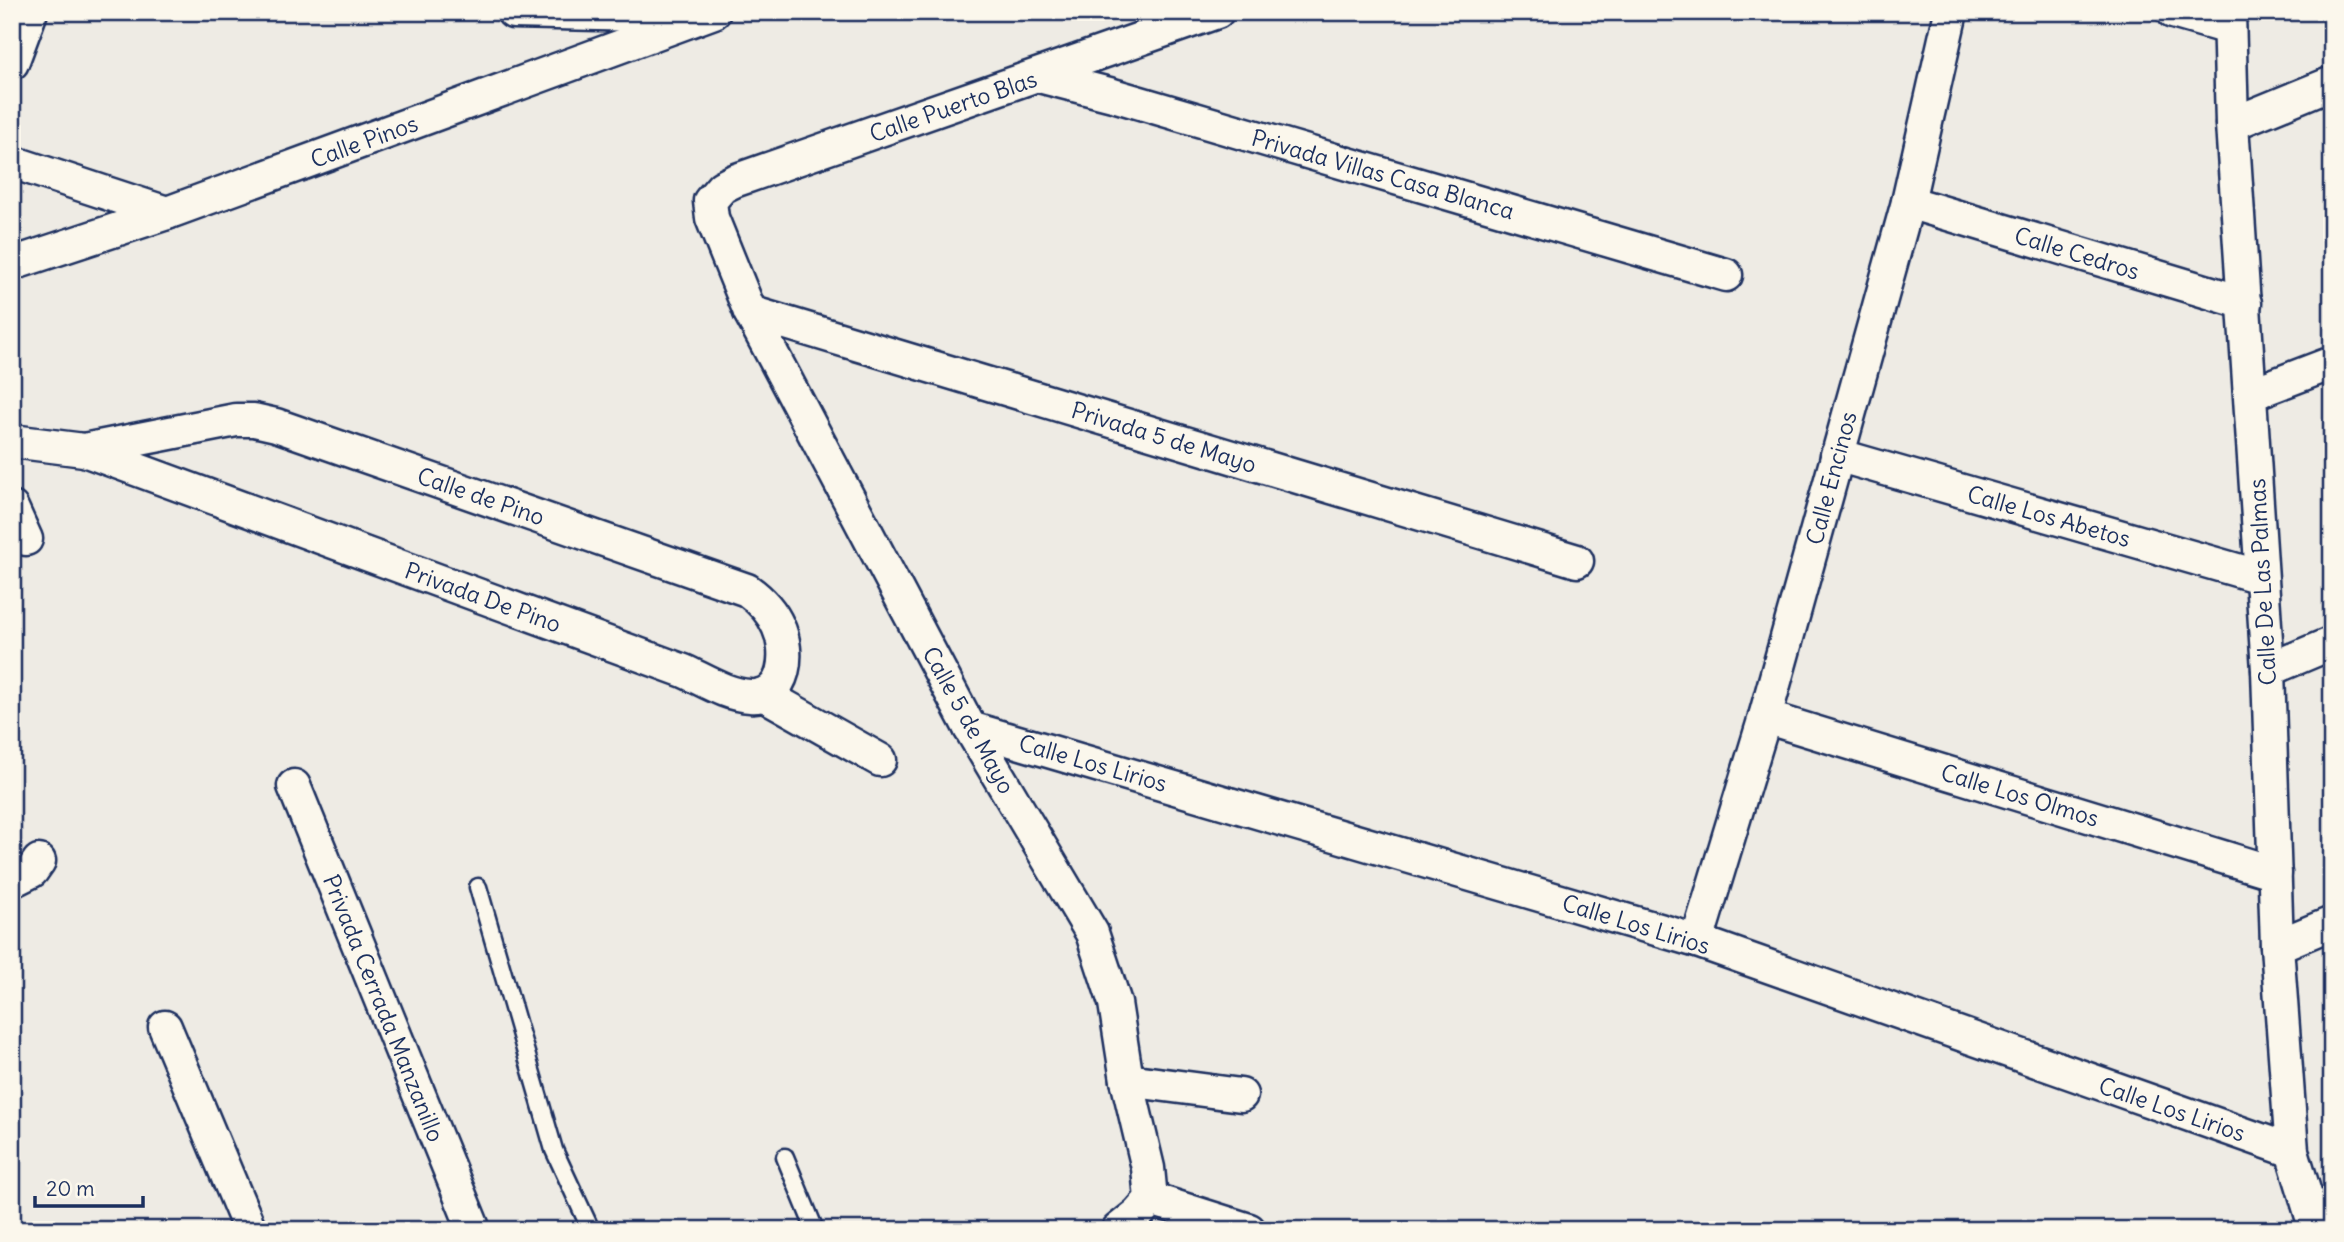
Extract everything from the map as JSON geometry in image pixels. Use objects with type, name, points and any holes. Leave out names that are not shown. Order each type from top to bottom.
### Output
[{"type":"street","points":[[12,63],[32,12]]},
{"type":"street","points":[[513,12],[707,14]]},
{"type":"street","name":"Calle Puerto Blas","points":[[712,218],[710,201],[722,187],[734,181],[1217,12]]},
{"type":"street","name":"Calle Encinos","points":[[1697,941],[1765,717],[1908,202],[1951,12]]},
{"type":"street","points":[[2173,12],[2229,20]]},
{"type":"street","name":"Calle Pinos","points":[[12,264],[167,213],[707,14]]},
{"type":"street","name":"Calle De Las Palmas","points":[[2229,20],[2232,124],[2268,670],[2277,946],[2292,1152],[2320,1220]]},
{"type":"street","name":"Privada Villas Casa Blanca","points":[[1039,76],[1126,99],[1726,275]]},
{"type":"street","points":[[2232,124],[2332,83]]},
{"type":"street","points":[[12,162],[167,213]]},
{"type":"street","name":"Calle Cedros","points":[[1908,202],[2245,303]]},
{"type":"street","name":"Calle 5 de Mayo","points":[[712,218],[750,312],[971,728],[1092,933],[1115,1003],[1127,1080],[1148,1168],[1151,1199]]},
{"type":"street","name":"Privada 5 de Mayo","points":[[750,312],[1577,561]]},
{"type":"street","points":[[2251,394],[2332,363]]},
{"type":"street","name":"Calle de Pino","points":[[212,424],[254,420],[276,425],[747,590],[762,601],[772,615],[780,629],[785,652],[782,676],[774,689],[763,694]]},
{"type":"street","name":"Privada De Pino","points":[[84,450],[212,424]]},
{"type":"street","name":"Privada De Pino","points":[[12,441],[84,450],[684,671],[727,690],[751,696],[763,694]]},
{"type":"street","name":"Calle Los Abetos","points":[[1837,455],[2261,577]]},
{"type":"street","points":[[12,508],[26,539]]},
{"type":"street","points":[[2268,670],[2332,643]]},
{"type":"street","points":[[763,694],[880,760]]},
{"type":"street","name":"Calle Los Olmos","points":[[1765,717],[2275,873]]},
{"type":"street","name":"Calle Los Lirios","points":[[971,728],[1697,941],[2292,1152]]},
{"type":"street","name":"Privada Cerrada Manzanillo","points":[[294,786],[474,1230]]},
{"type":"street","points":[[12,881],[32,871],[39,861]]},
{"type":"street","points":[[2277,946],[2332,923]]},
{"type":"street","points":[[165,1027],[250,1230]]},
{"type":"street","points":[[1127,1080],[1241,1096]]},
{"type":"street","points":[[1118,1230],[1151,1199],[1249,1230]]},
{"type":"lane","points":[[478,887],[554,1150],[591,1230]]},
{"type":"lane","points":[[785,1157],[815,1230]]}]
